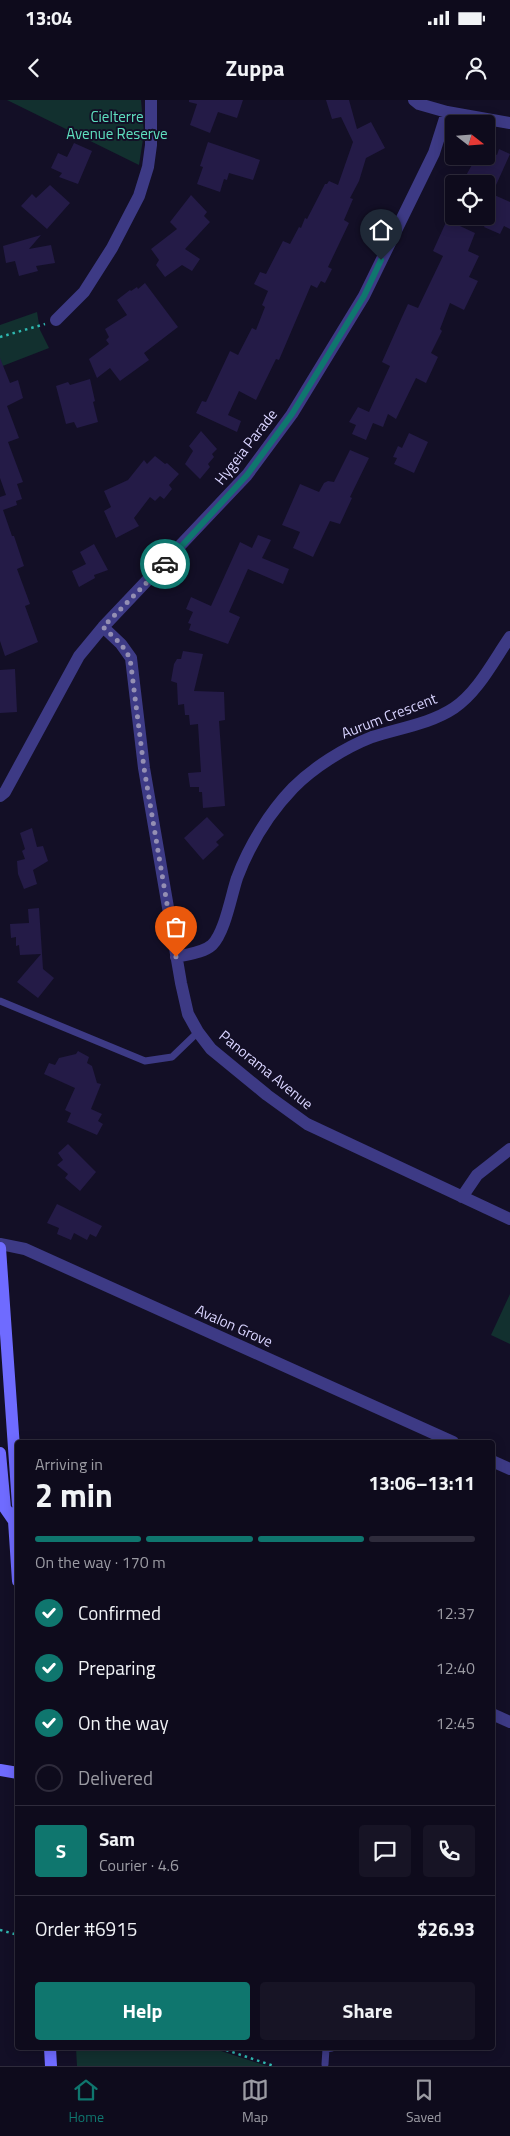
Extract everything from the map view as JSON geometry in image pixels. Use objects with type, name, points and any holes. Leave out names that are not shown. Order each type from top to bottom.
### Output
[{"type":"main road","points":[[0,1248],[15,1528]]},
{"type":"main road","points":[[0,1453],[14,1510]]},
{"type":"main road","points":[[0,1770],[15,1772]]},
{"type":"main road","points":[[50,2050],[51,2066]]},
{"type":"street","points":[[56,320],[84,292],[112,248],[139,196],[148,167],[151,146],[150,100]]},
{"type":"street","points":[[414,100],[419,104],[447,112],[510,123]]},
{"type":"street","name":"Hygeia Parade","points":[[0,796],[6,792],[74,663],[103,627],[247,475],[292,414],[364,296],[434,153],[447,112]]},
{"type":"street","name":"Panorama Avenue","points":[[103,627],[121,644],[130,658],[144,768],[176,957],[188,1014],[198,1032],[211,1048],[232,1066],[267,1095],[308,1124],[510,1219]]},
{"type":"street","name":"Aurum Crescent","points":[[176,957],[203,950],[213,944],[219,935],[247,855],[264,825],[293,788],[343,751],[371,738],[440,716],[455,707],[479,681],[510,637]]},
{"type":"street","points":[[462,1197],[477,1175],[510,1149]]},
{"type":"street","name":"Avalon Grove","points":[[0,1244],[25,1249],[448,1440]]},
{"type":"street","points":[[495,1462],[510,1469]]},
{"type":"street","points":[[495,1715],[510,1722]]},
{"type":"lane","points":[[0,1001],[145,1062],[172,1057],[198,1032]]},
{"type":"lane","points":[[325,2064],[327,2050]]},
{"type":"path","points":[[0,337],[56,320]]},
{"type":"path","points":[[0,1930],[15,1934]]},
{"type":"path","points":[[226,2050],[274,2066]]},
{"type":"green space","name":"Cielterre Avenue Reserve","points":[[7,100],[141,100],[144,133],[139,165]]},
{"type":"green space","points":[[37,312],[40,330],[49,348],[0,367],[0,325]]},
{"type":"green space","points":[[510,1294],[510,1344],[491,1335]]},
{"type":"green space","points":[[76,2050],[218,2050],[267,2066],[77,2066]]},
{"type":"building","points":[[189,100],[243,100],[237,118],[218,112],[210,133],[190,125],[197,104],[189,102]]},
{"type":"building","points":[[326,100],[349,100],[357,129],[371,122],[385,148],[366,158],[359,181],[350,198],[353,199],[344,220],[349,223],[328,267],[332,269],[325,283],[321,281],[317,288],[311,285],[279,360],[276,359],[256,400],[239,391],[228,415],[241,421],[237,432],[196,413],[202,401],[206,402],[230,351],[238,355],[252,328],[256,330],[265,307],[262,305],[268,291],[254,284],[260,272],[266,274],[283,241],[290,244],[299,227],[301,228],[305,218],[307,219],[325,184],[329,181],[338,185],[353,142],[341,117],[332,119]]},
{"type":"building","points":[[208,142],[260,160],[253,180],[229,173],[227,180],[224,179],[220,192],[197,184],[203,167],[200,166]]},
{"type":"building","points":[[74,143],[92,151],[78,184],[59,177],[62,173],[51,168],[58,153],[67,157]]},
{"type":"building","points":[[499,149],[510,154],[495,187],[495,175],[466,175],[472,165],[495,165],[495,154],[497,155]]},
{"type":"building","points":[[50,185],[70,203],[47,229],[21,206],[32,194],[36,198]]},
{"type":"building","points":[[191,195],[207,212],[204,216],[210,222],[185,249],[200,259],[192,271],[182,265],[165,277],[156,265],[159,260],[151,249],[177,229],[170,222]]},
{"type":"building","points":[[495,195],[510,202],[510,229],[504,226],[500,234],[484,227],[485,225],[495,225]]},
{"type":"building","points":[[445,224],[458,225],[475,233],[468,251],[479,256],[469,277],[478,281],[464,310],[450,303],[440,329],[442,331],[431,353],[438,357],[426,383],[416,378],[396,419],[388,414],[383,427],[373,423],[366,440],[352,434],[356,425],[349,422],[358,407],[369,412],[390,366],[382,362],[408,304],[418,308],[443,256],[433,251]]},
{"type":"building","points":[[41,235],[29,249],[51,245],[55,263],[36,266],[38,271],[19,276],[15,261],[6,263],[3,246]]},
{"type":"building","points":[[145,283],[178,327],[144,353],[149,360],[120,381],[110,368],[97,378],[89,359],[109,344],[106,340],[109,337],[105,329],[127,315],[117,300],[130,290],[137,287],[138,289]]},
{"type":"building","points":[[0,358],[10,383],[18,380],[23,398],[7,406],[19,438],[8,442],[23,482],[17,484],[22,499],[16,501],[17,505],[3,510],[24,566],[17,569],[30,604],[25,606],[38,642],[5,656],[0,641],[0,497],[6,495],[0,478]]},
{"type":"building","points":[[90,379],[98,422],[77,428],[74,422],[66,424],[56,386],[68,382],[70,385]]},
{"type":"building","points":[[201,431],[217,449],[212,454],[214,457],[208,464],[210,467],[200,479],[185,464],[193,451],[189,446]]},
{"type":"building","points":[[409,433],[428,442],[414,473],[394,464],[397,458],[393,457],[398,446],[402,448]]},
{"type":"building","points":[[350,450],[369,458],[350,497],[352,498],[340,524],[330,521],[313,557],[293,548],[300,532],[282,525],[300,484],[319,492],[324,483],[328,481],[334,482]]},
{"type":"building","points":[[155,456],[165,464],[167,463],[179,474],[169,485],[172,489],[164,499],[160,496],[155,501],[150,497],[134,518],[139,526],[116,538],[104,511],[111,507],[104,491],[128,480],[144,460],[147,464]]},
{"type":"building","points":[[258,535],[271,540],[262,558],[289,569],[283,584],[248,569],[229,612],[240,617],[228,644],[189,630],[191,624],[188,623],[193,612],[186,609],[191,597],[211,606],[240,542],[252,548]]},
{"type":"building","points":[[94,544],[108,570],[94,575],[95,578],[79,587],[72,571],[86,564],[80,552]]},
{"type":"building","points":[[183,651],[203,654],[194,691],[224,692],[225,720],[219,721],[225,806],[203,808],[202,792],[199,792],[199,787],[190,787],[188,773],[201,772],[198,724],[190,725],[189,715],[185,715],[184,704],[178,705],[177,683],[171,681],[174,664],[177,659],[181,659]]},
{"type":"building","points":[[15,669],[17,712],[0,713],[0,670]]},
{"type":"building","points":[[207,817],[224,835],[216,842],[219,845],[203,860],[184,838]]},
{"type":"building","points":[[32,828],[37,847],[43,846],[48,861],[33,870],[37,884],[24,889],[18,874],[17,861],[25,859],[22,851],[25,849],[20,833]]},
{"type":"building","points":[[39,908],[43,969],[54,978],[38,998],[17,982],[41,954],[20,955],[19,945],[16,946],[16,937],[11,938],[10,924],[29,923],[28,909]]},
{"type":"building","points":[[78,1051],[89,1057],[87,1063],[92,1066],[97,1083],[101,1084],[91,1109],[102,1114],[98,1121],[103,1124],[97,1135],[67,1122],[71,1113],[65,1110],[75,1088],[44,1074],[49,1063],[55,1065],[59,1058],[76,1054]]},
{"type":"building","points":[[68,1144],[96,1172],[80,1191],[65,1178],[68,1174],[57,1165],[63,1160],[58,1153]]},
{"type":"building","points":[[57,1204],[102,1226],[96,1237],[90,1234],[87,1240],[74,1233],[71,1240],[57,1234],[59,1228],[47,1223]]},
{"type":"way so far","points":[[165,564],[103,627],[121,644],[130,658],[144,768],[176,957]]},
{"type":"route","points":[[165,564],[247,475],[292,414],[364,296],[381,260]]}]
